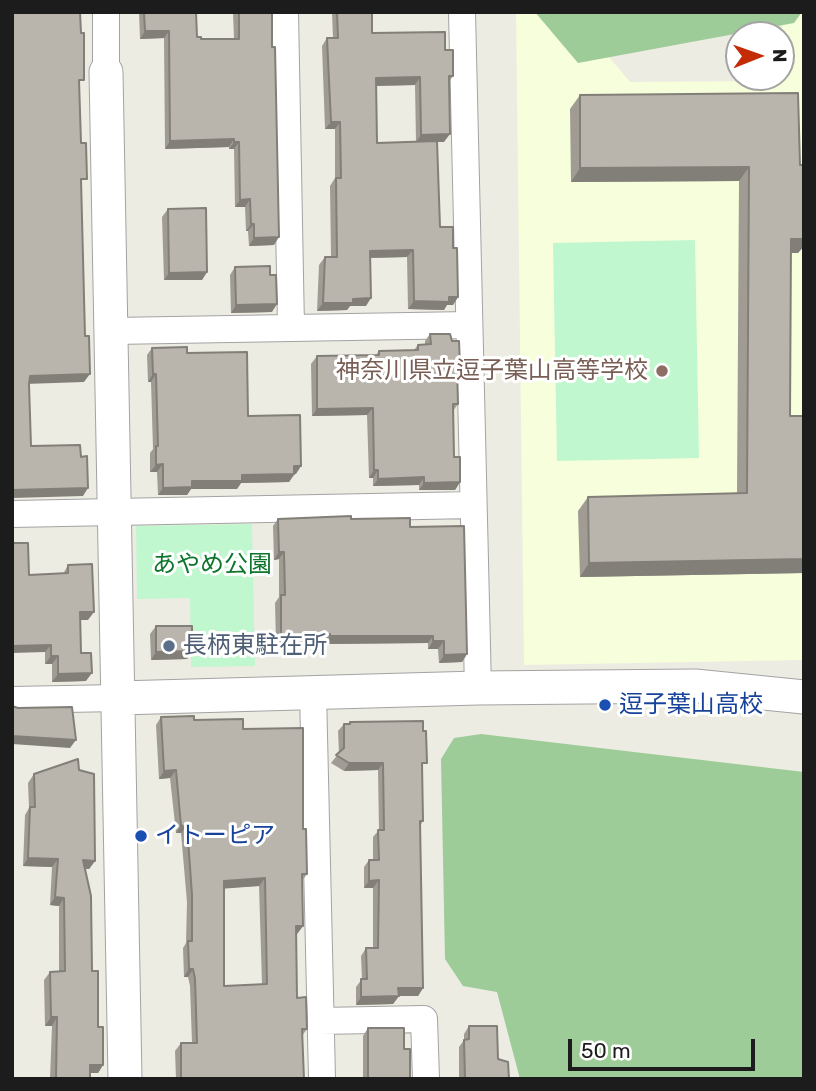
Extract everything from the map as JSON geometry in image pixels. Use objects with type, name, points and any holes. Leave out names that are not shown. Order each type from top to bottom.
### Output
[{"type":"street","points":[[106,12],[125,1079]]},
{"type":"street","points":[[285,12],[291,328]]},
{"type":"street","points":[[462,12],[478,688]]},
{"type":"street","points":[[112,331],[469,325]]},
{"type":"street","points":[[12,514],[473,505]]},
{"type":"street","points":[[12,700],[478,688],[695,687],[804,697]]},
{"type":"street","points":[[313,692],[322,1079]]},
{"type":"street","points":[[321,1021],[424,1019],[426,1079]]},
{"type":"shaded area","name":"神奈川県立逗子葉山高等学校","points":[[516,12],[571,12],[630,82],[725,81],[725,91],[795,91],[795,21],[783,21],[785,12],[804,12],[804,660],[524,665]]},
{"type":"green space","points":[[535,12],[802,12],[795,22],[725,21],[725,36],[578,63]]},
{"type":"green space","points":[[695,240],[699,458],[557,461],[553,243]]},
{"type":"green space","name":"あやめ公園","points":[[252,524],[255,666],[191,667],[190,598],[137,599],[136,526]]},
{"type":"green space","points":[[481,734],[804,772],[804,1079],[520,1079],[497,992],[463,986],[445,959],[441,759],[454,738]]},
{"type":"building","points":[[12,12],[80,12],[81,33],[84,33],[84,80],[79,80],[81,143],[86,143],[87,179],[81,179],[85,336],[89,336],[90,374],[30,376],[29,384],[31,446],[80,445],[81,457],[87,456],[88,488],[12,490]]},
{"type":"building","points":[[144,12],[196,12],[197,37],[239,39],[239,12],[272,12],[279,237],[254,238],[250,199],[240,200],[239,142],[234,142],[234,139],[170,141],[169,31],[145,31]]},
{"type":"building","points":[[337,12],[372,12],[372,33],[445,32],[445,50],[453,50],[453,76],[449,76],[450,134],[421,135],[420,77],[376,78],[377,143],[437,141],[440,227],[453,227],[453,248],[457,248],[458,297],[449,297],[449,302],[414,301],[413,250],[370,251],[371,298],[353,299],[353,303],[323,303],[325,257],[337,257],[336,178],[341,178],[340,122],[331,122],[327,38],[338,38]]},
{"type":"building","points":[[798,93],[800,165],[804,165],[804,239],[791,239],[790,416],[804,416],[804,559],[589,563],[588,497],[747,493],[749,167],[580,168],[580,95]]},
{"type":"building","points":[[206,208],[207,272],[169,273],[168,209]]},
{"type":"building","points":[[270,266],[270,275],[276,275],[277,304],[236,305],[235,267]]},
{"type":"building","points":[[430,334],[450,334],[452,341],[459,341],[458,404],[453,404],[454,457],[460,457],[460,482],[424,483],[424,477],[378,479],[378,470],[374,470],[373,408],[317,409],[317,356],[379,355],[379,351],[418,350],[418,345],[431,344]]},
{"type":"building","points":[[187,347],[187,353],[247,352],[248,416],[300,415],[301,466],[294,466],[294,474],[242,475],[242,481],[192,481],[192,487],[163,488],[163,464],[156,465],[156,374],[153,374],[152,348]]},
{"type":"building","points":[[351,516],[351,519],[410,518],[410,527],[464,526],[467,654],[444,655],[444,641],[433,641],[433,636],[281,635],[281,595],[285,595],[284,552],[279,552],[278,519]]},
{"type":"building","points":[[12,543],[28,543],[29,575],[68,573],[68,565],[92,564],[94,612],[80,612],[81,653],[91,653],[92,673],[58,674],[58,656],[51,656],[51,645],[12,646]]},
{"type":"building","points":[[156,626],[192,626],[192,651],[156,652]]},
{"type":"building","points":[[12,706],[72,707],[76,740],[12,736]]},
{"type":"building","points":[[194,716],[194,720],[243,719],[243,729],[303,728],[303,829],[306,829],[307,874],[302,874],[303,926],[296,926],[297,998],[306,997],[307,1029],[302,1029],[304,1079],[181,1079],[181,1043],[197,1043],[195,979],[193,969],[189,969],[188,941],[192,941],[192,895],[187,825],[181,826],[176,770],[164,771],[161,717]],"holes":[[[265,878],[267,984],[224,986],[224,881]]]},
{"type":"building","points":[[423,721],[427,763],[422,763],[423,821],[420,821],[423,988],[398,988],[399,996],[361,997],[361,979],[367,979],[366,948],[378,948],[379,880],[369,881],[369,860],[379,860],[378,830],[384,830],[383,763],[349,763],[336,755],[344,748],[344,724]]},
{"type":"building","points":[[78,759],[79,770],[94,774],[95,861],[83,860],[91,896],[92,971],[98,971],[98,1027],[103,1027],[103,1065],[90,1065],[90,1079],[56,1079],[57,1017],[51,1017],[50,972],[65,971],[64,898],[55,897],[58,859],[28,858],[30,807],[35,807],[34,774]]},
{"type":"building","points":[[469,1026],[497,1026],[498,1059],[508,1062],[509,1079],[465,1079],[464,1040],[469,1039]]},
{"type":"building","points":[[368,1028],[404,1028],[404,1049],[410,1049],[410,1079],[368,1079]]},
{"type":"place","name":"神奈川県立逗子葉山高等学校","points":[[662,371]]},
{"type":"place","name":"長柄東駐在所","points":[[169,646]]},
{"type":"place","name":"逗子葉山高校","points":[[605,705]]},
{"type":"place","name":"イトーピア","points":[[141,836]]}]
